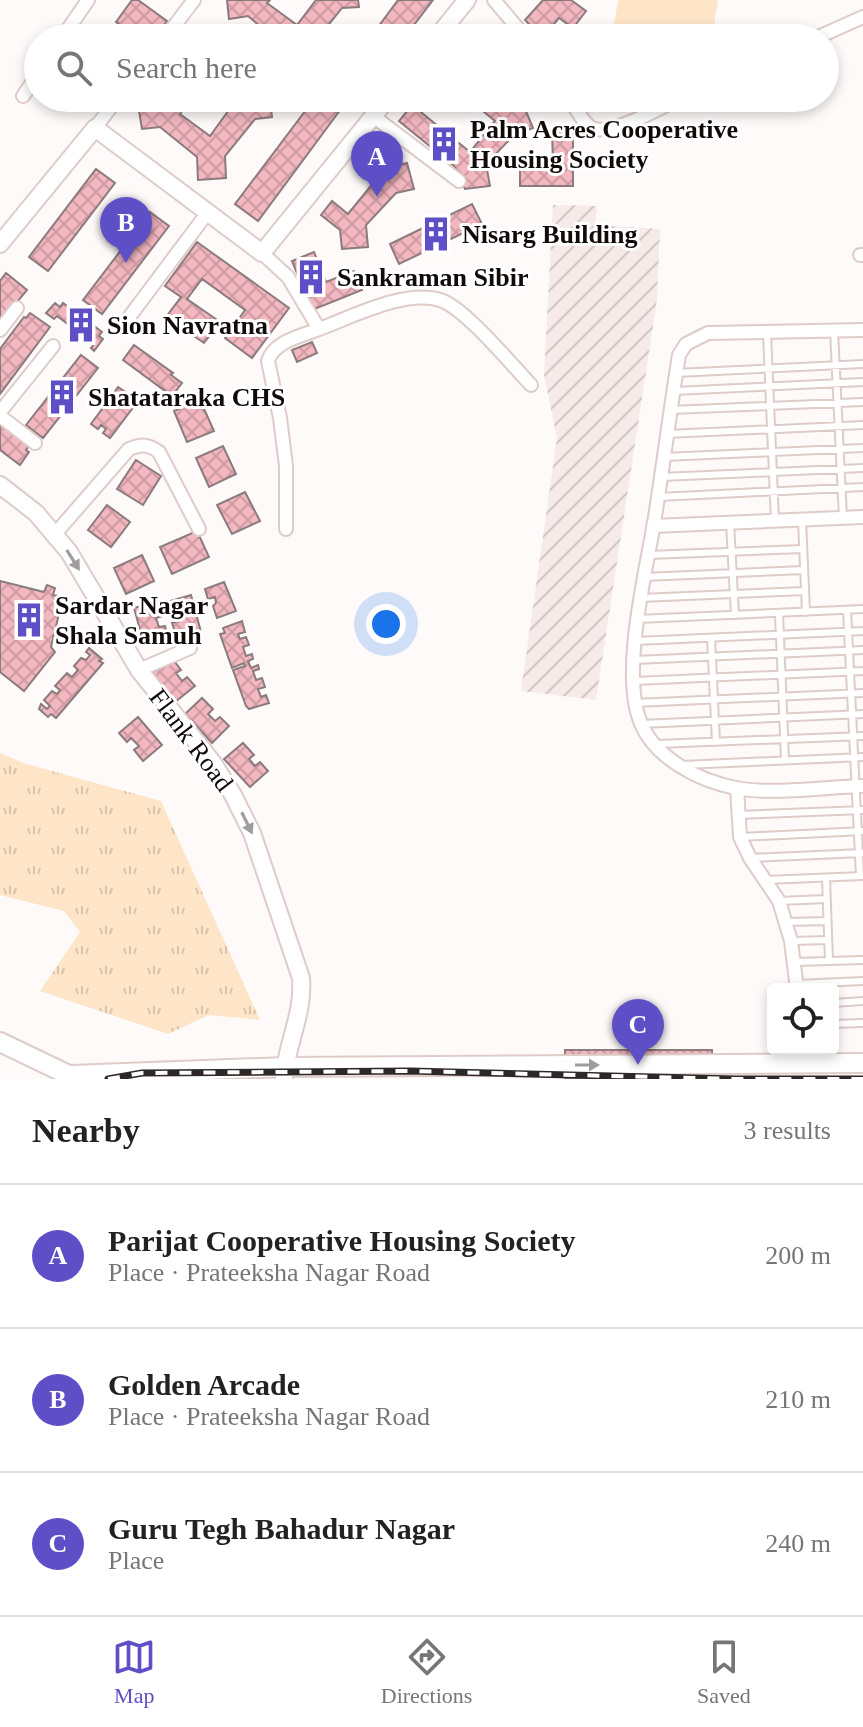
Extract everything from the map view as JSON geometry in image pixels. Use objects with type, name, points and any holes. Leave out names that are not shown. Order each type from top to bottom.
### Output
[{"type":"main road","points":[[0,1042],[72,1078],[250,1073],[539,1072],[863,1063]]},
{"type":"street","points":[[72,24],[88,0]]},
{"type":"street","points":[[176,24],[194,0]]},
{"type":"street","points":[[447,24],[467,0]]},
{"type":"street","points":[[494,0],[514,24]]},
{"type":"street","points":[[839,28],[863,17]]},
{"type":"street","points":[[0,244],[107,112]]},
{"type":"street","points":[[262,253],[376,112]]},
{"type":"street","points":[[579,112],[589,127],[600,130],[614,128],[650,112]]},
{"type":"street","points":[[373,116],[459,181]]},
{"type":"street","points":[[95,128],[262,253],[288,277],[319,329]]},
{"type":"street","points":[[121,328],[208,212]]},
{"type":"street","points":[[286,529],[286,466],[268,361],[270,354],[279,346],[400,300],[441,300],[462,314],[531,385]]},
{"type":"street","points":[[0,330],[17,308]]},
{"type":"street","points":[[859,786],[761,790],[714,782],[679,765],[654,745],[641,724],[634,703],[634,681],[640,598],[679,355],[686,344],[708,333],[863,330]]},
{"type":"street","points":[[35,443],[0,414],[53,346]]},
{"type":"street","points":[[55,534],[129,449],[141,444],[159,452],[199,529]]},
{"type":"street","name":"Flank Road","points":[[0,485],[36,513],[69,552],[139,670],[213,763],[252,833],[301,978],[303,1000],[284,1073]]},
{"type":"street","points":[[653,526],[863,517]]},
{"type":"street","points":[[139,670],[190,648]]},
{"type":"street","points":[[737,788],[740,837],[779,901],[791,941],[797,983]]},
{"type":"lane","points":[[834,330],[843,518]]},
{"type":"lane","points":[[767,332],[775,521]]},
{"type":"lane","points":[[676,373],[863,364]]},
{"type":"lane","points":[[674,391],[863,382]]},
{"type":"lane","points":[[671,410],[863,402]]},
{"type":"lane","points":[[667,434],[863,425]]},
{"type":"lane","points":[[664,457],[863,448]]},
{"type":"lane","points":[[661,477],[863,468]]},
{"type":"lane","points":[[658,497],[863,487]]},
{"type":"lane","points":[[802,520],[806,612]]},
{"type":"lane","points":[[730,523],[735,615]]},
{"type":"lane","points":[[648,555],[803,549]]},
{"type":"lane","points":[[644,577],[804,570]]},
{"type":"lane","points":[[640,598],[805,591]]},
{"type":"lane","points":[[637,619],[863,609]]},
{"type":"lane","points":[[766,880],[862,876],[847,610]]},
{"type":"lane","points":[[779,613],[785,760]]},
{"type":"lane","points":[[636,641],[863,631]]},
{"type":"lane","points":[[711,638],[716,742]]},
{"type":"lane","points":[[635,660],[863,650]]},
{"type":"lane","points":[[634,681],[863,671]]},
{"type":"lane","points":[[634,703],[863,693]]},
{"type":"lane","points":[[641,724],[863,714]]},
{"type":"lane","points":[[654,745],[863,736]]},
{"type":"lane","points":[[679,765],[863,757]]},
{"type":"lane","points":[[738,815],[860,810]]},
{"type":"lane","points":[[740,837],[860,832]]},
{"type":"lane","points":[[750,858],[861,853]]},
{"type":"lane","points":[[826,878],[829,961]]},
{"type":"lane","points":[[779,901],[826,899]]},
{"type":"lane","points":[[786,922],[827,921]]},
{"type":"lane","points":[[791,941],[828,940]]},
{"type":"lane","points":[[795,962],[863,960]]},
{"type":"lane","points":[[837,983],[863,981]]},
{"type":"lane","points":[[839,1003],[863,1001]]},
{"type":"lane","points":[[839,1024],[863,1023]]},
{"type":"shaded area","points":[[553,205],[597,206],[595,225],[660,229],[657,300],[596,700],[521,691],[557,438],[544,375]]},
{"type":"green space","points":[[618,0],[718,0],[714,24],[614,24]]},
{"type":"green space","points":[[0,753],[23,763],[161,801],[260,1020],[209,1015],[168,1034],[40,991],[80,932],[64,911],[0,895]]},
{"type":"building","points":[[132,0],[138,0],[167,21],[165,24],[116,22]]},
{"type":"building","points":[[227,0],[270,0],[267,3],[296,24],[257,24],[248,16],[229,19]]},
{"type":"building","points":[[316,0],[358,0],[359,7],[342,8],[329,24],[298,24]]},
{"type":"building","points":[[398,0],[433,0],[415,24],[380,24]]},
{"type":"building","points":[[543,0],[571,0],[586,11],[576,24],[567,24],[559,18],[554,24],[529,24],[525,20]]},
{"type":"building","points":[[139,112],[181,112],[180,114],[210,136],[227,112],[271,112],[272,117],[255,119],[225,156],[226,178],[198,180],[197,157],[160,127],[142,129]]},
{"type":"building","points":[[304,112],[339,112],[258,221],[235,204]]},
{"type":"building","name":"Palm Acres Cooperative Housing Society","points":[[406,112],[421,112],[470,152],[495,121],[484,112],[526,112],[533,128],[513,136],[486,164],[490,186],[465,189],[454,166],[399,121]]},
{"type":"building","points":[[552,132],[573,132],[573,186],[520,186],[520,162],[553,162]]},
{"type":"building","points":[[375,150],[395,166],[407,163],[414,189],[396,193],[366,225],[368,247],[342,249],[340,230],[321,215],[332,201],[348,214],[374,182],[359,171]]},
{"type":"building","points":[[96,169],[115,183],[48,271],[29,257]]},
{"type":"building","name":"Nisarg Building","points":[[472,204],[482,224],[399,264],[390,244]]},
{"type":"building","points":[[150,212],[169,226],[102,314],[83,300]]},
{"type":"building","points":[[197,242],[289,308],[252,358],[225,338],[245,310],[202,279],[187,299],[220,322],[204,343],[166,317],[181,297],[165,286]]},
{"type":"building","name":"Sankraman Sibir","points":[[314,252],[326,282],[354,271],[362,290],[312,310],[292,261]]},
{"type":"building","points":[[6,273],[27,290],[0,323],[0,281]]},
{"type":"building","name":"Sion Navratna","points":[[55,303],[60,307],[63,303],[102,332],[99,336],[103,339],[94,351],[91,348],[94,344],[57,316],[54,319],[46,313]]},
{"type":"building","points":[[30,313],[50,327],[0,394],[0,349]]},
{"type":"building","points":[[312,342],[317,353],[297,362],[292,350]]},
{"type":"building","points":[[134,345],[182,383],[172,396],[123,360]]},
{"type":"building","name":"Shatataraka CHS","points":[[81,355],[98,368],[43,438],[26,425]]},
{"type":"building","points":[[118,387],[127,393],[122,400],[126,404],[131,397],[138,401],[110,438],[103,433],[106,429],[101,425],[98,429],[91,424]]},
{"type":"building","points":[[200,400],[214,431],[187,442],[174,411]]},
{"type":"building","points":[[0,422],[30,444],[26,450],[29,452],[20,465],[0,450]]},
{"type":"building","points":[[223,446],[236,474],[209,487],[196,458]]},
{"type":"building","points":[[136,460],[161,476],[143,505],[117,489]]},
{"type":"building","points":[[245,492],[260,521],[232,534],[217,505]]},
{"type":"building","points":[[107,505],[130,522],[111,547],[88,530]]},
{"type":"building","points":[[197,531],[209,557],[172,574],[160,547]]},
{"type":"building","points":[[142,555],[154,581],[126,594],[114,568]]},
{"type":"building","name":"Sardar Nagar Shala Samuh","points":[[0,581],[44,592],[47,585],[55,588],[53,595],[63,597],[51,647],[55,652],[24,691],[0,672]]},
{"type":"building","points":[[224,582],[236,611],[217,618],[213,606],[215,597],[208,599],[205,589]]},
{"type":"building","points":[[191,595],[201,632],[177,638],[172,623],[179,621],[176,612],[170,614],[167,602]]},
{"type":"building","points":[[158,601],[162,616],[156,618],[159,627],[165,626],[168,637],[144,644],[134,608]]},
{"type":"building","points":[[242,621],[245,632],[238,634],[240,639],[246,637],[249,645],[243,647],[246,656],[252,654],[253,659],[248,661],[251,668],[258,665],[259,669],[253,671],[256,680],[262,678],[265,687],[258,689],[261,697],[266,695],[269,703],[249,709],[233,670],[245,666],[244,663],[232,668],[220,634],[225,633],[223,628]]},
{"type":"building","points":[[89,648],[103,663],[56,718],[51,714],[48,717],[39,709],[41,704],[47,709],[50,706],[44,700],[52,691],[57,694],[60,690],[55,686],[67,673],[72,677],[78,670],[74,666],[81,658],[86,660],[90,655],[86,652]]},
{"type":"building","points":[[171,657],[181,670],[176,673],[182,681],[187,677],[195,686],[175,702],[152,673]]},
{"type":"building","points":[[202,698],[213,709],[208,714],[215,721],[220,717],[229,726],[212,743],[185,714]]},
{"type":"building","points":[[138,717],[162,745],[143,761],[134,750],[139,746],[131,738],[127,742],[119,733]]},
{"type":"building","points":[[243,743],[254,755],[249,759],[255,766],[260,762],[268,771],[250,787],[224,759]]},
{"type":"building","points":[[565,1050],[712,1050],[712,1079],[565,1079]]},
{"type":"railway","points":[[108,1079],[142,1073],[410,1071],[863,1079]]},
{"type":"place","name":"Palm Acres Cooperative Housing Society","points":[[444,144]]},
{"type":"place","name":"Parijat Cooperative Housing Society","points":[[377,197]]},
{"type":"place","name":"Nisarg Building","points":[[436,234]]},
{"type":"place","name":"Golden Arcade","points":[[126,263]]},
{"type":"place","name":"Sankraman Sibir","points":[[311,277]]},
{"type":"place","name":"Sion Navratna","points":[[81,325]]},
{"type":"place","name":"Shatataraka CHS","points":[[62,397]]},
{"type":"place","name":"Sardar Nagar Shala Samuh","points":[[29,620]]},
{"type":"place","name":"Guru Tegh Bahadur Nagar","points":[[638,1065]]}]
